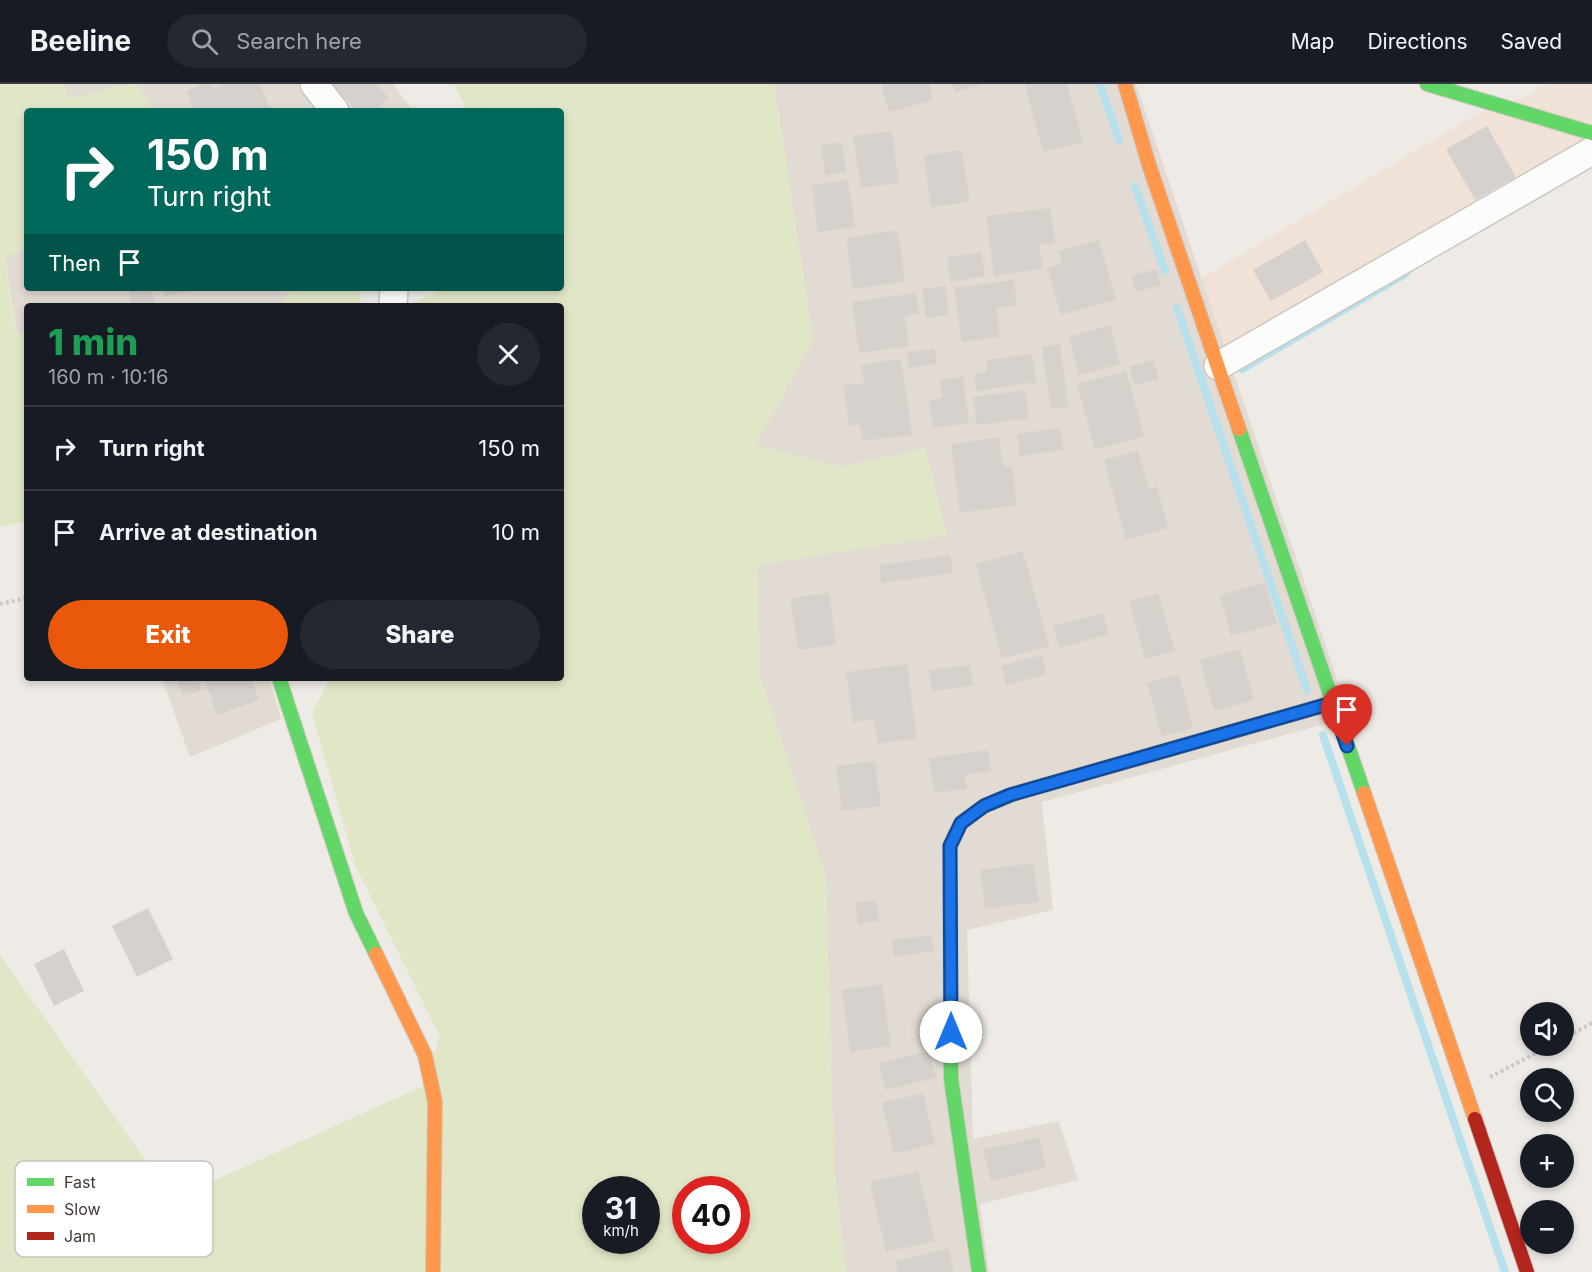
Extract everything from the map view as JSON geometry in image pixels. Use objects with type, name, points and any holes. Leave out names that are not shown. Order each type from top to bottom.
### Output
[{"type":"street","points":[[314,84],[333,108]]},
{"type":"street","points":[[1125,84],[1149,165],[1527,1272]]},
{"type":"street","points":[[1427,84],[1592,133]]},
{"type":"street","points":[[1218,366],[1592,151]]},
{"type":"street","points":[[280,681],[356,913],[425,1055],[435,1102],[433,1272]]},
{"type":"street","points":[[979,1272],[951,1079],[950,846],[961,823],[984,806],[1010,795],[1332,703]]},
{"type":"path","points":[[0,604],[24,599]]},
{"type":"path","points":[[1574,1033],[1592,1023]]},
{"type":"path","points":[[1465,1091],[1531,1056]]},
{"type":"shaded area","points":[[63,84],[129,84],[70,99]]},
{"type":"shaded area","points":[[136,84],[393,84],[411,108],[151,108]]},
{"type":"shaded area","points":[[774,84],[1136,84],[1350,717],[1042,802],[1053,910],[967,930],[973,1139],[1059,1121],[1078,1180],[980,1204],[989,1272],[846,1272],[834,1174],[826,877],[759,673],[757,564],[947,535],[925,449],[841,467],[755,445],[813,341]]},
{"type":"shaded area","points":[[1547,84],[1592,84],[1592,136],[1225,348],[1202,278],[1476,115],[1531,94]]},
{"type":"shaded area","points":[[24,249],[24,291],[291,291],[281,303],[24,303],[24,334],[17,335],[5,256]]},
{"type":"shaded area","points":[[163,681],[270,681],[281,719],[190,757]]},
{"type":"green space","points":[[0,84],[63,84],[70,99],[136,84],[151,108],[24,108],[24,249],[5,257],[16,334],[24,333],[24,522],[0,527]]},
{"type":"green space","points":[[454,84],[774,84],[813,341],[755,445],[841,467],[925,449],[947,535],[757,565],[759,673],[826,877],[834,1174],[846,1272],[0,1272],[0,955],[146,1161],[15,1161],[15,1257],[213,1257],[213,1181],[423,1086],[440,1037],[355,865],[312,713],[328,681],[564,681],[564,303],[414,303],[439,291],[564,291],[564,108],[466,108]]},
{"type":"green space","points":[[291,291],[360,291],[361,303],[281,303]]},
{"type":"building","points":[[204,84],[211,84],[213,88],[222,84],[260,84],[270,108],[193,108],[186,91]]},
{"type":"building","points":[[332,84],[376,84],[389,98],[378,108],[354,108]]},
{"type":"building","points":[[881,84],[929,84],[933,100],[889,112]]},
{"type":"building","points":[[952,84],[981,84],[981,85],[955,92]]},
{"type":"building","points":[[1067,84],[1083,142],[1043,152],[1025,85]]},
{"type":"building","points":[[1487,126],[1516,177],[1475,200],[1446,149]]},
{"type":"building","points":[[892,131],[899,183],[861,188],[853,136]]},
{"type":"building","points":[[842,142],[846,172],[825,175],[821,145]]},
{"type":"building","points":[[962,150],[970,202],[931,207],[924,155]]},
{"type":"building","points":[[848,180],[855,227],[818,232],[812,185]]},
{"type":"building","points":[[1050,208],[1055,243],[1039,245],[1043,269],[994,276],[986,216]]},
{"type":"building","points":[[898,230],[905,282],[853,289],[846,238]]},
{"type":"building","points":[[1099,240],[1116,300],[1061,315],[1047,268],[1062,263],[1059,251]]},
{"type":"building","points":[[1305,240],[1323,272],[1271,301],[1253,270]]},
{"type":"building","points":[[981,252],[985,276],[950,282],[947,257]]},
{"type":"building","points":[[1156,269],[1161,285],[1136,292],[1131,276]]},
{"type":"building","points":[[1014,280],[1017,305],[996,308],[1000,337],[962,342],[954,288]]},
{"type":"building","points":[[945,286],[949,315],[926,318],[922,289]]},
{"type":"building","points":[[129,291],[152,291],[155,303],[131,303]]},
{"type":"building","points":[[164,291],[188,291],[165,297]]},
{"type":"building","points":[[916,293],[919,314],[905,316],[909,346],[859,353],[852,302]]},
{"type":"building","points":[[1110,325],[1120,364],[1079,375],[1069,337]]},
{"type":"building","points":[[1060,344],[1068,407],[1051,409],[1042,347]]},
{"type":"building","points":[[935,349],[937,364],[909,368],[907,352]]},
{"type":"building","points":[[1032,354],[1036,382],[976,391],[974,374],[987,372],[986,360]]},
{"type":"building","points":[[901,359],[912,435],[862,441],[860,425],[849,426],[843,385],[864,383],[861,365]]},
{"type":"building","points":[[1153,360],[1159,379],[1134,385],[1129,367]]},
{"type":"building","points":[[1126,371],[1144,436],[1095,450],[1077,384]]},
{"type":"building","points":[[963,377],[969,423],[933,428],[929,400],[942,398],[940,380]]},
{"type":"building","points":[[1025,390],[1029,418],[977,425],[973,397]]},
{"type":"building","points":[[1060,428],[1063,450],[1020,456],[1017,434]]},
{"type":"building","points":[[999,437],[1003,467],[1012,466],[1017,505],[960,513],[951,444]]},
{"type":"building","points":[[1138,451],[1149,489],[1157,487],[1168,528],[1126,540],[1104,460]]},
{"type":"building","points":[[1023,551],[1049,646],[1002,658],[976,564]]},
{"type":"building","points":[[950,555],[953,573],[881,583],[879,565]]},
{"type":"building","points":[[1265,582],[1277,624],[1231,636],[1220,595]]},
{"type":"building","points":[[829,593],[836,645],[798,650],[790,598]]},
{"type":"building","points":[[1158,593],[1175,651],[1145,659],[1129,601]]},
{"type":"building","points":[[1103,613],[1109,634],[1059,648],[1053,626]]},
{"type":"building","points":[[1240,649],[1254,700],[1214,711],[1200,660]]},
{"type":"building","points":[[1042,655],[1047,674],[1006,685],[1001,666]]},
{"type":"building","points":[[907,664],[917,738],[878,744],[874,719],[853,722],[846,672]]},
{"type":"building","points":[[970,665],[973,686],[932,691],[929,670]]},
{"type":"building","points":[[1179,674],[1193,728],[1162,736],[1147,683]]},
{"type":"building","points":[[178,681],[199,681],[202,690],[183,696]]},
{"type":"building","points":[[205,681],[252,681],[259,700],[217,715]]},
{"type":"building","points":[[988,750],[991,771],[965,775],[967,789],[934,793],[929,758]]},
{"type":"building","points":[[875,761],[881,806],[842,811],[836,766]]},
{"type":"building","points":[[1033,863],[1039,902],[985,909],[980,870]]},
{"type":"building","points":[[876,900],[879,921],[858,924],[855,903]]},
{"type":"building","points":[[148,908],[173,959],[137,977],[112,926]]},
{"type":"building","points":[[931,935],[934,951],[894,957],[892,940]]},
{"type":"building","points":[[64,949],[84,991],[54,1006],[34,964]]},
{"type":"building","points":[[882,984],[891,1046],[850,1052],[842,990]]},
{"type":"building","points":[[929,1051],[936,1078],[885,1090],[879,1063]]},
{"type":"building","points":[[923,1093],[935,1144],[894,1154],[882,1103]]},
{"type":"building","points":[[1039,1137],[1046,1168],[991,1181],[983,1150]]},
{"type":"building","points":[[918,1171],[935,1241],[886,1252],[870,1182]]},
{"type":"building","points":[[949,1249],[954,1272],[898,1272],[895,1261]]},
{"type":"waterway","points":[[1100,84],[1119,140]]},
{"type":"waterway","points":[[1135,186],[1165,271]]},
{"type":"waterway","points":[[1242,369],[1405,274]]},
{"type":"waterway","points":[[1177,308],[1307,690]]},
{"type":"waterway","points":[[1323,735],[1505,1272]]},
{"type":"traffic: fast","points":[[1427,84],[1592,133]]},
{"type":"traffic: fast","points":[[1239,429],[1364,793]]},
{"type":"traffic: fast","points":[[280,681],[356,913],[376,954]]},
{"type":"traffic: fast","points":[[979,1272],[951,1079],[950,846],[961,823],[984,806],[1016,793]]},
{"type":"traffic: slow","points":[[1125,84],[1149,165],[1239,429]]},
{"type":"traffic: slow","points":[[1016,793],[1332,703]]},
{"type":"traffic: slow","points":[[1364,793],[1475,1119]]},
{"type":"traffic: slow","points":[[376,954],[425,1055],[435,1102],[433,1272]]},
{"type":"traffic: jam","points":[[1475,1119],[1527,1272]]},
{"type":"route","points":[[951,1032],[950,846],[961,823],[984,806],[1010,795],[1332,703],[1347,746]]}]
